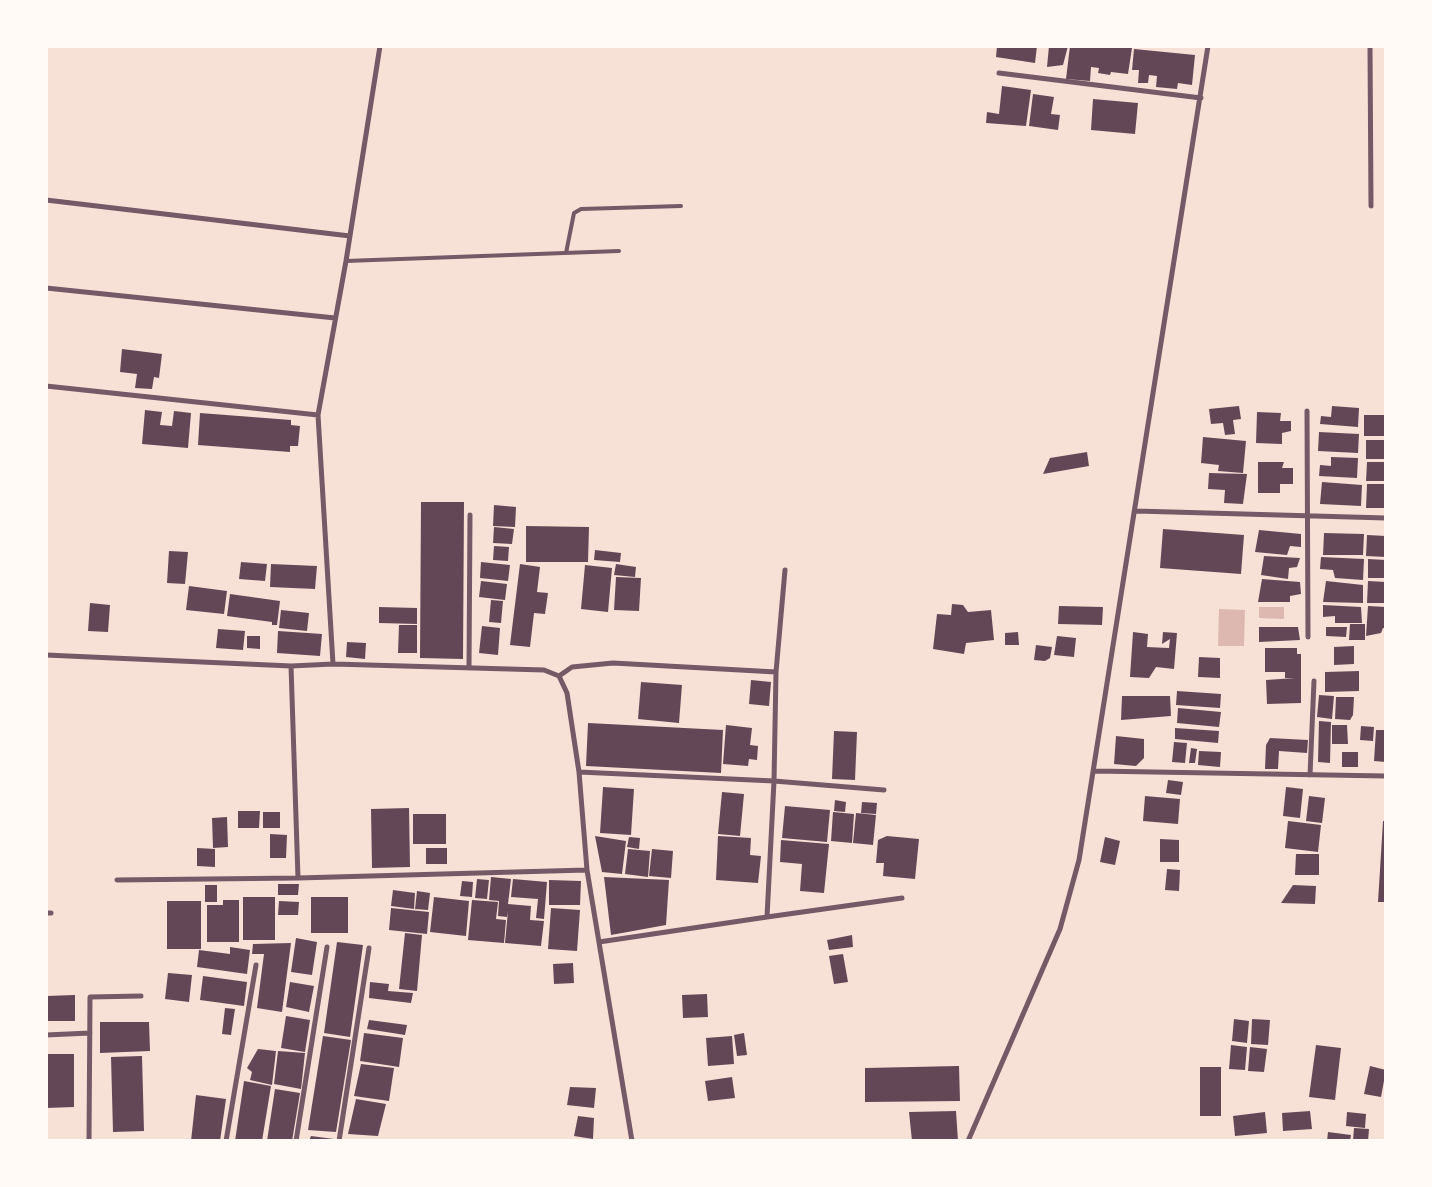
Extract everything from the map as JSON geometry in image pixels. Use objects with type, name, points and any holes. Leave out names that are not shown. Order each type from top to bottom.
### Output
[{"type":"street","points":[[333,664],[318,415],[346,261],[380,46]]},
{"type":"street","points":[[968,1141],[1060,929],[1080,860],[1208,46],[1213,46]]},
{"type":"street","points":[[1370,46],[1371,206]]},
{"type":"street","points":[[999,73],[1201,98]]},
{"type":"street","points":[[46,200],[350,236]]},
{"type":"street","points":[[46,288],[335,318]]},
{"type":"street","points":[[46,386],[318,415]]},
{"type":"street","points":[[1307,411],[1308,637]]},
{"type":"street","points":[[1136,511],[1386,518]]},
{"type":"street","points":[[469,667],[470,515]]},
{"type":"street","points":[[767,917],[774,781],[776,672],[785,570]]},
{"type":"street","points":[[46,655],[291,666],[333,664],[544,670],[559,676],[567,693],[579,772],[587,870],[632,1141]]},
{"type":"street","points":[[559,676],[572,667],[613,663],[776,672]]},
{"type":"street","points":[[291,666],[298,878]]},
{"type":"street","points":[[1310,775],[1314,681]]},
{"type":"street","points":[[1095,771],[1386,776]]},
{"type":"street","points":[[579,772],[774,781],[884,790]]},
{"type":"street","points":[[117,880],[298,878],[587,870]]},
{"type":"street","points":[[598,942],[902,898]]},
{"type":"street","points":[[296,1141],[327,947]]},
{"type":"street","points":[[340,1141],[369,948]]},
{"type":"street","points":[[226,1141],[256,965]]},
{"type":"street","points":[[89,1141],[90,997],[141,996]]},
{"type":"street","points":[[46,1035],[90,1033]]},
{"type":"lane","points":[[566,253],[574,213],[581,210],[681,206]]},
{"type":"lane","points":[[346,261],[619,251]]},
{"type":"shaded area","points":[[1259,607],[1284,607],[1284,619],[1259,618]]},
{"type":"shaded area","points":[[1219,609],[1245,610],[1244,646],[1218,646]]},
{"type":"building","points":[[997,46],[1037,46],[1035,63],[996,57]]},
{"type":"building","points":[[1049,46],[1068,46],[1063,65],[1047,67]]},
{"type":"building","points":[[1070,46],[1132,48],[1128,74],[1111,72],[1110,75],[1098,73],[1099,68],[1091,67],[1090,81],[1066,79]]},
{"type":"building","points":[[1134,49],[1195,55],[1192,85],[1178,83],[1177,89],[1156,87],[1157,76],[1149,75],[1148,83],[1138,83],[1139,70],[1132,70]]},
{"type":"building","points":[[1002,86],[1031,90],[1026,126],[986,123],[987,112],[999,114]]},
{"type":"building","points":[[1033,94],[1054,97],[1051,114],[1060,115],[1058,130],[1029,126]]},
{"type":"building","points":[[1093,99],[1138,103],[1135,134],[1091,130]]},
{"type":"building","points":[[122,349],[162,354],[159,378],[154,377],[152,389],[135,388],[137,374],[120,372]]},
{"type":"building","points":[[1239,406],[1241,419],[1233,420],[1235,434],[1225,435],[1223,423],[1211,424],[1209,409]]},
{"type":"building","points":[[1332,406],[1359,408],[1358,427],[1320,424],[1321,416],[1331,417]]},
{"type":"building","points":[[145,410],[162,412],[160,425],[172,426],[174,411],[191,413],[188,448],[142,444]]},
{"type":"building","points":[[1257,412],[1281,413],[1280,421],[1291,421],[1291,431],[1282,433],[1282,444],[1256,443]]},
{"type":"building","points":[[200,413],[291,420],[291,425],[300,426],[298,446],[290,446],[290,452],[198,445]]},
{"type":"building","points":[[1364,415],[1386,415],[1386,436],[1364,436]]},
{"type":"building","points":[[1319,432],[1359,434],[1358,453],[1318,451]]},
{"type":"building","points":[[1203,437],[1246,441],[1243,473],[1218,471],[1219,465],[1201,463]]},
{"type":"building","points":[[1366,440],[1386,440],[1386,459],[1366,459]]},
{"type":"building","points":[[1087,452],[1089,466],[1043,474],[1050,458]]},
{"type":"building","points":[[1331,457],[1358,458],[1357,478],[1319,476],[1320,465],[1331,466]]},
{"type":"building","points":[[1258,462],[1284,462],[1282,468],[1293,468],[1293,484],[1280,484],[1280,493],[1258,493]]},
{"type":"building","points":[[1367,462],[1386,462],[1386,481],[1366,481]]},
{"type":"building","points":[[1209,473],[1247,474],[1243,504],[1224,503],[1225,490],[1208,489]]},
{"type":"building","points":[[1322,482],[1362,485],[1361,506],[1320,504]]},
{"type":"building","points":[[1367,484],[1386,484],[1386,508],[1366,508]]},
{"type":"building","points":[[421,502],[464,502],[463,659],[420,658]]},
{"type":"building","points":[[494,505],[516,507],[515,527],[493,526]]},
{"type":"building","points":[[526,526],[589,527],[588,562],[526,562]]},
{"type":"building","points":[[494,527],[514,529],[512,544],[493,543]]},
{"type":"building","points":[[1163,529],[1244,535],[1241,574],[1160,568]]},
{"type":"building","points":[[1259,530],[1301,534],[1301,547],[1290,546],[1287,555],[1255,552]]},
{"type":"building","points":[[1324,533],[1364,534],[1363,555],[1323,555]]},
{"type":"building","points":[[1367,535],[1386,536],[1386,557],[1366,556]]},
{"type":"building","points":[[494,546],[509,547],[508,561],[493,560]]},
{"type":"building","points":[[595,550],[621,553],[620,562],[594,560]]},
{"type":"building","points":[[169,551],[188,552],[185,584],[167,583]]},
{"type":"building","points":[[1264,556],[1300,558],[1297,567],[1289,568],[1288,579],[1261,575]]},
{"type":"building","points":[[1321,557],[1364,559],[1363,580],[1335,578],[1333,570],[1320,569]]},
{"type":"building","points":[[1368,559],[1386,560],[1386,578],[1368,578]]},
{"type":"building","points":[[241,562],[267,564],[265,581],[239,579]]},
{"type":"building","points":[[481,562],[510,565],[508,581],[480,578]]},
{"type":"building","points":[[271,564],[317,566],[315,589],[270,587]]},
{"type":"building","points":[[520,564],[540,567],[537,592],[548,593],[545,614],[534,613],[530,647],[510,645]]},
{"type":"building","points":[[616,564],[636,567],[635,577],[614,575]]},
{"type":"building","points":[[585,565],[612,568],[608,612],[581,609]]},
{"type":"building","points":[[616,577],[641,578],[639,611],[614,610]]},
{"type":"building","points":[[1262,579],[1300,582],[1301,594],[1290,596],[1290,602],[1258,602]]},
{"type":"building","points":[[481,581],[507,584],[505,600],[479,597]]},
{"type":"building","points":[[1326,581],[1363,585],[1363,603],[1323,602]]},
{"type":"building","points":[[1368,581],[1386,582],[1386,603],[1367,603]]},
{"type":"building","points":[[189,586],[227,591],[224,614],[186,610]]},
{"type":"building","points":[[230,594],[280,601],[277,625],[272,625],[272,622],[227,616]]},
{"type":"building","points":[[491,600],[503,601],[501,623],[489,622]]},
{"type":"building","points":[[90,603],[110,605],[108,632],[88,631]]},
{"type":"building","points":[[952,604],[963,605],[968,612],[991,610],[994,640],[966,643],[964,654],[933,649],[937,614],[951,615]]},
{"type":"building","points":[[1323,605],[1361,607],[1362,623],[1335,623],[1335,616],[1323,617]]},
{"type":"building","points":[[1059,606],[1103,607],[1102,625],[1058,624]]},
{"type":"building","points":[[1368,606],[1386,607],[1386,628],[1383,628],[1381,633],[1366,636]]},
{"type":"building","points":[[379,607],[417,608],[417,624],[379,623]]},
{"type":"building","points":[[281,610],[309,613],[307,631],[279,628]]},
{"type":"building","points":[[1350,624],[1365,624],[1365,640],[1349,640]]},
{"type":"building","points":[[399,625],[417,625],[417,653],[398,653]]},
{"type":"building","points":[[482,626],[500,628],[498,655],[479,653]]},
{"type":"building","points":[[1259,627],[1298,627],[1300,640],[1259,642]]},
{"type":"building","points":[[1326,627],[1347,627],[1346,637],[1326,636]]},
{"type":"building","points":[[218,629],[245,631],[243,650],[216,648]]},
{"type":"building","points":[[278,631],[322,634],[320,656],[277,653]]},
{"type":"building","points":[[1018,632],[1019,645],[1005,645],[1005,633]]},
{"type":"building","points":[[1133,632],[1148,634],[1147,647],[1169,648],[1170,639],[1162,644],[1163,632],[1177,633],[1174,669],[1156,667],[1149,678],[1130,677]]},
{"type":"building","points":[[247,636],[260,636],[260,649],[247,648]]},
{"type":"building","points":[[1057,636],[1076,638],[1074,657],[1054,655]]},
{"type":"building","points":[[347,642],[366,643],[365,659],[346,657]]},
{"type":"building","points":[[1036,645],[1052,647],[1050,658],[1045,661],[1034,660]]},
{"type":"building","points":[[1354,646],[1354,664],[1334,665],[1334,647]]},
{"type":"building","points":[[1265,648],[1297,648],[1297,654],[1301,654],[1301,703],[1267,704],[1266,680],[1295,678],[1285,678],[1285,672],[1265,672]]},
{"type":"building","points":[[1199,657],[1220,658],[1220,678],[1198,677]]},
{"type":"building","points":[[1359,671],[1359,691],[1325,692],[1325,672]]},
{"type":"building","points":[[751,680],[771,682],[769,706],[749,704]]},
{"type":"building","points":[[641,682],[682,685],[679,723],[638,719]]},
{"type":"building","points":[[1177,691],[1221,694],[1220,708],[1176,705]]},
{"type":"building","points":[[1319,695],[1334,696],[1332,719],[1317,717]]},
{"type":"building","points":[[1122,696],[1170,696],[1171,716],[1121,720]]},
{"type":"building","points":[[1336,697],[1354,697],[1353,715],[1350,720],[1335,719]]},
{"type":"building","points":[[1178,708],[1221,712],[1219,727],[1177,723]]},
{"type":"building","points":[[1319,721],[1331,722],[1330,763],[1318,762]]},
{"type":"building","points":[[588,723],[723,730],[721,773],[586,766]]},
{"type":"building","points":[[726,725],[752,728],[750,745],[758,746],[757,760],[749,759],[748,766],[723,764]]},
{"type":"building","points":[[1332,725],[1347,725],[1348,744],[1332,744]]},
{"type":"building","points":[[1361,726],[1374,727],[1373,741],[1360,740]]},
{"type":"building","points":[[1175,728],[1219,731],[1218,743],[1175,739]]},
{"type":"building","points":[[1376,730],[1386,730],[1386,762],[1374,761]]},
{"type":"building","points":[[834,731],[857,732],[855,780],[832,779]]},
{"type":"building","points":[[1116,736],[1144,739],[1144,758],[1136,766],[1114,764]]},
{"type":"building","points":[[1270,738],[1308,740],[1307,753],[1279,751],[1278,769],[1265,769],[1266,745]]},
{"type":"building","points":[[1174,742],[1187,743],[1185,763],[1172,762]]},
{"type":"building","points":[[1191,748],[1197,749],[1195,763],[1189,763]]},
{"type":"building","points":[[1199,751],[1221,752],[1220,767],[1198,765]]},
{"type":"building","points":[[1342,752],[1358,752],[1358,767],[1342,767]]},
{"type":"building","points":[[1168,780],[1183,782],[1181,795],[1166,793]]},
{"type":"building","points":[[603,787],[634,789],[631,835],[600,833]]},
{"type":"building","points":[[1286,787],[1303,789],[1300,818],[1283,816]]},
{"type":"building","points":[[722,792],[744,794],[740,836],[718,834]]},
{"type":"building","points":[[1145,796],[1180,799],[1178,824],[1143,821]]},
{"type":"building","points":[[1309,796],[1325,798],[1322,823],[1306,821]]},
{"type":"building","points":[[835,800],[846,802],[845,812],[834,811]]},
{"type":"building","points":[[862,802],[877,803],[876,814],[861,813]]},
{"type":"building","points":[[785,806],[830,810],[827,842],[782,838]]},
{"type":"building","points":[[409,808],[410,867],[372,868],[371,809]]},
{"type":"building","points":[[238,811],[260,811],[259,828],[238,828]]},
{"type":"building","points":[[263,812],[280,812],[280,828],[263,828]]},
{"type":"building","points":[[833,812],[854,814],[852,843],[831,841]]},
{"type":"building","points":[[856,813],[876,815],[873,845],[853,843]]},
{"type":"building","points":[[413,814],[446,814],[446,844],[413,844]]},
{"type":"building","points":[[227,817],[228,847],[213,848],[212,818]]},
{"type":"building","points":[[1288,821],[1321,825],[1318,852],[1285,848]]},
{"type":"building","points":[[1383,821],[1386,821],[1386,902],[1378,902]]},
{"type":"building","points":[[270,834],[287,835],[286,858],[270,858]]},
{"type":"building","points":[[595,836],[626,841],[622,874],[602,872]]},
{"type":"building","points":[[718,836],[751,838],[750,855],[761,856],[758,883],[716,880]]},
{"type":"building","points":[[887,836],[919,839],[915,879],[883,876],[884,863],[876,863],[878,840]]},
{"type":"building","points":[[629,837],[640,838],[639,849],[627,847]]},
{"type":"building","points":[[1105,837],[1120,841],[1115,865],[1100,862]]},
{"type":"building","points":[[1160,839],[1179,840],[1179,862],[1160,862]]},
{"type":"building","points":[[781,840],[829,844],[824,893],[800,891],[802,864],[780,862]]},
{"type":"building","points":[[197,848],[215,849],[215,867],[197,866]]},
{"type":"building","points":[[426,848],[447,848],[447,864],[426,864]]},
{"type":"building","points":[[628,849],[650,851],[648,877],[625,874]]},
{"type":"building","points":[[652,849],[673,851],[671,878],[649,876]]},
{"type":"building","points":[[1296,854],[1319,854],[1319,875],[1295,875]]},
{"type":"building","points":[[1167,869],[1180,870],[1179,891],[1165,890]]},
{"type":"building","points":[[491,877],[511,879],[508,904],[531,906],[530,920],[544,921],[541,946],[505,943],[508,911],[507,917],[498,916],[499,901],[489,900]]},
{"type":"building","points":[[604,877],[669,880],[666,925],[611,935]]},
{"type":"building","points":[[477,879],[489,880],[487,899],[475,898]]},
{"type":"building","points":[[513,879],[547,882],[544,919],[536,918],[538,899],[511,897]]},
{"type":"building","points":[[549,880],[581,881],[580,905],[549,905]]},
{"type":"building","points":[[462,881],[473,882],[472,897],[460,896]]},
{"type":"building","points":[[278,884],[299,884],[298,895],[278,895]]},
{"type":"building","points":[[205,885],[217,885],[217,902],[205,902]]},
{"type":"building","points":[[1293,885],[1316,886],[1315,904],[1281,903]]},
{"type":"building","points":[[393,890],[415,893],[414,909],[391,906]]},
{"type":"building","points":[[417,891],[430,893],[428,910],[415,909]]},
{"type":"building","points":[[243,897],[275,897],[275,940],[243,940]]},
{"type":"building","points":[[311,897],[348,897],[348,933],[311,933]]},
{"type":"building","points":[[434,897],[469,901],[466,936],[430,932]]},
{"type":"building","points":[[223,900],[239,900],[239,942],[207,942],[207,905],[223,905]]},
{"type":"building","points":[[472,900],[498,902],[496,919],[506,920],[504,943],[468,940]]},
{"type":"building","points":[[167,901],[201,901],[201,949],[167,949]]},
{"type":"building","points":[[279,901],[299,902],[298,915],[278,915]]},
{"type":"building","points":[[391,908],[429,912],[427,934],[389,930]]},
{"type":"building","points":[[551,908],[580,910],[577,951],[548,949]]},
{"type":"building","points":[[405,933],[422,935],[417,991],[399,989]]},
{"type":"building","points":[[852,935],[853,947],[829,950],[827,940]]},
{"type":"building","points":[[296,938],[317,942],[312,975],[291,972]]},
{"type":"building","points":[[337,942],[363,945],[350,1037],[324,1033]]},
{"type":"building","points":[[291,943],[282,1012],[257,1008],[264,954],[252,954],[253,944]]},
{"type":"building","points":[[230,947],[250,950],[247,974],[197,967],[199,950],[230,954]]},
{"type":"building","points":[[843,954],[848,982],[834,984],[829,956]]},
{"type":"building","points":[[573,963],[574,983],[554,984],[553,964]]},
{"type":"building","points":[[168,973],[192,975],[189,1002],[165,999]]},
{"type":"building","points":[[203,976],[247,982],[244,1006],[200,1000]]},
{"type":"building","points":[[290,982],[314,986],[309,1012],[286,1007]]},
{"type":"building","points":[[370,982],[389,984],[388,991],[413,993],[411,1003],[369,998]]},
{"type":"building","points":[[707,994],[708,1017],[683,1018],[682,995]]},
{"type":"building","points":[[75,995],[75,1021],[46,1021],[46,996]]},
{"type":"building","points":[[225,1008],[235,1009],[231,1035],[222,1034]]},
{"type":"building","points":[[286,1016],[310,1020],[305,1052],[281,1048]]},
{"type":"building","points":[[1234,1019],[1249,1021],[1247,1043],[1232,1041]]},
{"type":"building","points":[[1252,1019],[1270,1020],[1268,1045],[1251,1044]]},
{"type":"building","points":[[369,1020],[407,1025],[405,1035],[367,1029]]},
{"type":"building","points":[[100,1022],[149,1022],[150,1051],[100,1053]]},
{"type":"building","points":[[364,1033],[403,1038],[399,1067],[360,1061]]},
{"type":"building","points":[[744,1033],[747,1055],[737,1056],[734,1035]]},
{"type":"building","points":[[323,1036],[351,1040],[336,1132],[308,1130]]},
{"type":"building","points":[[732,1036],[734,1064],[708,1066],[706,1038]]},
{"type":"building","points":[[1231,1045],[1247,1047],[1245,1070],[1229,1069]]},
{"type":"building","points":[[1316,1045],[1341,1048],[1335,1100],[1309,1097]]},
{"type":"building","points":[[1250,1047],[1267,1049],[1264,1072],[1248,1071]]},
{"type":"building","points":[[258,1049],[276,1051],[272,1085],[250,1080],[252,1072],[247,1068]]},
{"type":"building","points":[[278,1051],[305,1053],[301,1089],[274,1084]]},
{"type":"building","points":[[46,1054],[74,1054],[74,1107],[46,1108]]},
{"type":"building","points":[[142,1056],[144,1131],[113,1132],[111,1057]]},
{"type":"building","points":[[361,1064],[394,1068],[389,1101],[354,1096]]},
{"type":"building","points":[[959,1066],[960,1101],[865,1102],[865,1068]]},
{"type":"building","points":[[1370,1066],[1386,1070],[1381,1097],[1364,1094]]},
{"type":"building","points":[[1200,1067],[1221,1067],[1221,1116],[1200,1116]]},
{"type":"building","points":[[732,1077],[735,1098],[708,1101],[705,1081]]},
{"type":"building","points":[[244,1081],[271,1086],[262,1141],[235,1141]]},
{"type":"building","points":[[570,1087],[596,1088],[594,1108],[567,1105]]},
{"type":"building","points":[[275,1089],[300,1093],[292,1141],[267,1141]]},
{"type":"building","points":[[196,1095],[226,1099],[220,1141],[191,1141]]},
{"type":"building","points":[[356,1099],[386,1104],[378,1136],[348,1134]]},
{"type":"building","points":[[956,1111],[958,1141],[912,1141],[909,1112]]},
{"type":"building","points":[[1310,1111],[1312,1129],[1283,1131],[1282,1113]]},
{"type":"building","points":[[1265,1112],[1267,1133],[1235,1136],[1233,1116]]},
{"type":"building","points":[[1347,1112],[1366,1114],[1365,1128],[1346,1126]]},
{"type":"building","points":[[578,1116],[594,1118],[593,1139],[574,1136]]},
{"type":"building","points":[[1354,1128],[1369,1129],[1368,1141],[1353,1141]]},
{"type":"building","points":[[1328,1132],[1351,1135],[1350,1141],[1327,1141]]},
{"type":"building","points":[[311,1136],[334,1139],[309,1141]]}]
